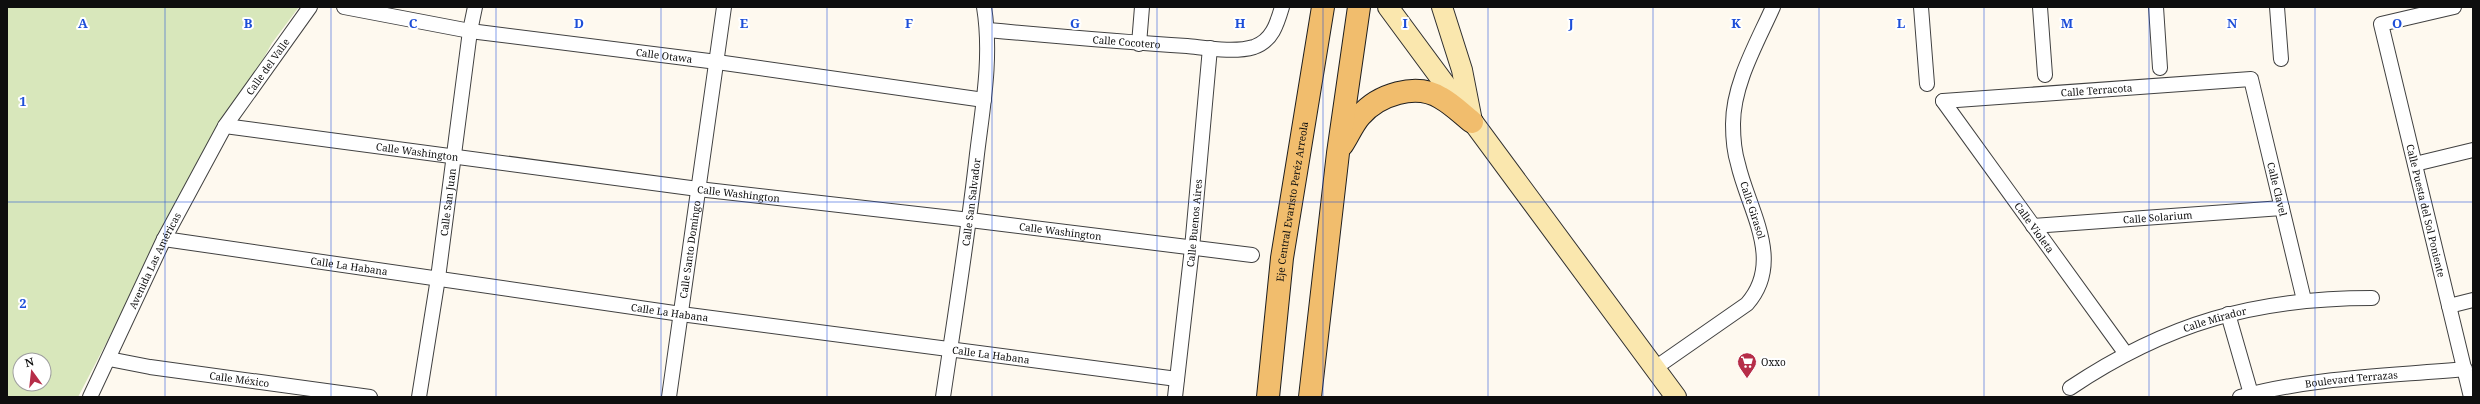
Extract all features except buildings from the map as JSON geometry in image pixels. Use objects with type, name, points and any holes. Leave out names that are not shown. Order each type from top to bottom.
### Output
[{"type":"main road","name":"Eje Central Evaristo Peréz Arreola","points":[[1268,397],[1282,258],[1322,7]]},
{"type":"main road","points":[[1310,397],[1338,153],[1359,7]]},
{"type":"main road","points":[[1388,7],[1676,397]]},
{"type":"main road","points":[[1442,7],[1462,70],[1472,122]]},
{"type":"main road","points":[[1338,153],[1360,116],[1386,97],[1405,92],[1421,91],[1440,97],[1472,122]]},
{"type":"street","name":"Calle del Valle","points":[[225,126],[310,7]]},
{"type":"street","name":"Calle Otawa","points":[[344,7],[470,31],[717,62],[984,100]]},
{"type":"street","name":"Calle San Juan","points":[[419,397],[438,278],[470,31],[475,7]]},
{"type":"street","name":"Calle Santo Domingo","points":[[669,397],[724,7]]},
{"type":"street","name":"Calle San Salvador","points":[[943,397],[970,220],[984,100],[988,30],[984,7]]},
{"type":"street","points":[[1139,44],[1142,7]]},
{"type":"street","name":"Calle Cocotero","points":[[988,30],[1139,44],[1245,49],[1264,42],[1278,24],[1282,7]]},
{"type":"street","name":"Calle Girasol","points":[[1655,368],[1742,308],[1756,294],[1761,280],[1764,246],[1738,164],[1733,123],[1741,82],[1773,7]]},
{"type":"street","points":[[1921,7],[1927,84]]},
{"type":"street","points":[[2040,7],[2045,75]]},
{"type":"street","points":[[2156,7],[2160,68]]},
{"type":"street","points":[[2277,7],[2281,59]]},
{"type":"street","name":"Calle Puesta del Sol Poniente","points":[[2454,7],[2382,24],[2471,397]]},
{"type":"street","name":"Calle Buenos Aires","points":[[1175,397],[1192,248],[1210,48]]},
{"type":"street","name":"Calle Terracota","points":[[1943,101],[2252,79]]},
{"type":"street","name":"Calle Clavel","points":[[2252,79],[2304,300]]},
{"type":"street","name":"Calle Violeta","points":[[1943,101],[2126,354]]},
{"type":"street","name":"Calle Washington","points":[[225,126],[698,189],[970,220],[1252,255]]},
{"type":"street","name":"Avenida Las Américas","points":[[90,397],[164,239],[225,126]]},
{"type":"street","points":[[2415,164],[2473,150]]},
{"type":"street","name":"Calle Solarium","points":[[2033,226],[2282,208]]},
{"type":"street","name":"Calle La Habana","points":[[164,239],[681,314],[1177,379]]},
{"type":"street","name":"Calle Mirador","points":[[2070,388],[2126,354],[2171,332],[2228,314],[2266,305],[2304,300],[2372,298]]},
{"type":"street","points":[[2449,306],[2473,300]]},
{"type":"street","points":[[2228,314],[2245,396]]},
{"type":"street","name":"Calle México","points":[[108,359],[150,367],[370,397]]},
{"type":"street","name":"Boulevard Terrazas","points":[[2245,396],[2321,382],[2465,369]]},
{"type":"green space","points":[[7,7],[299,7],[272,43],[114,328],[78,397],[7,397]]},
{"type":"place","name":"Oxxo","points":[[1747,379]]}]
